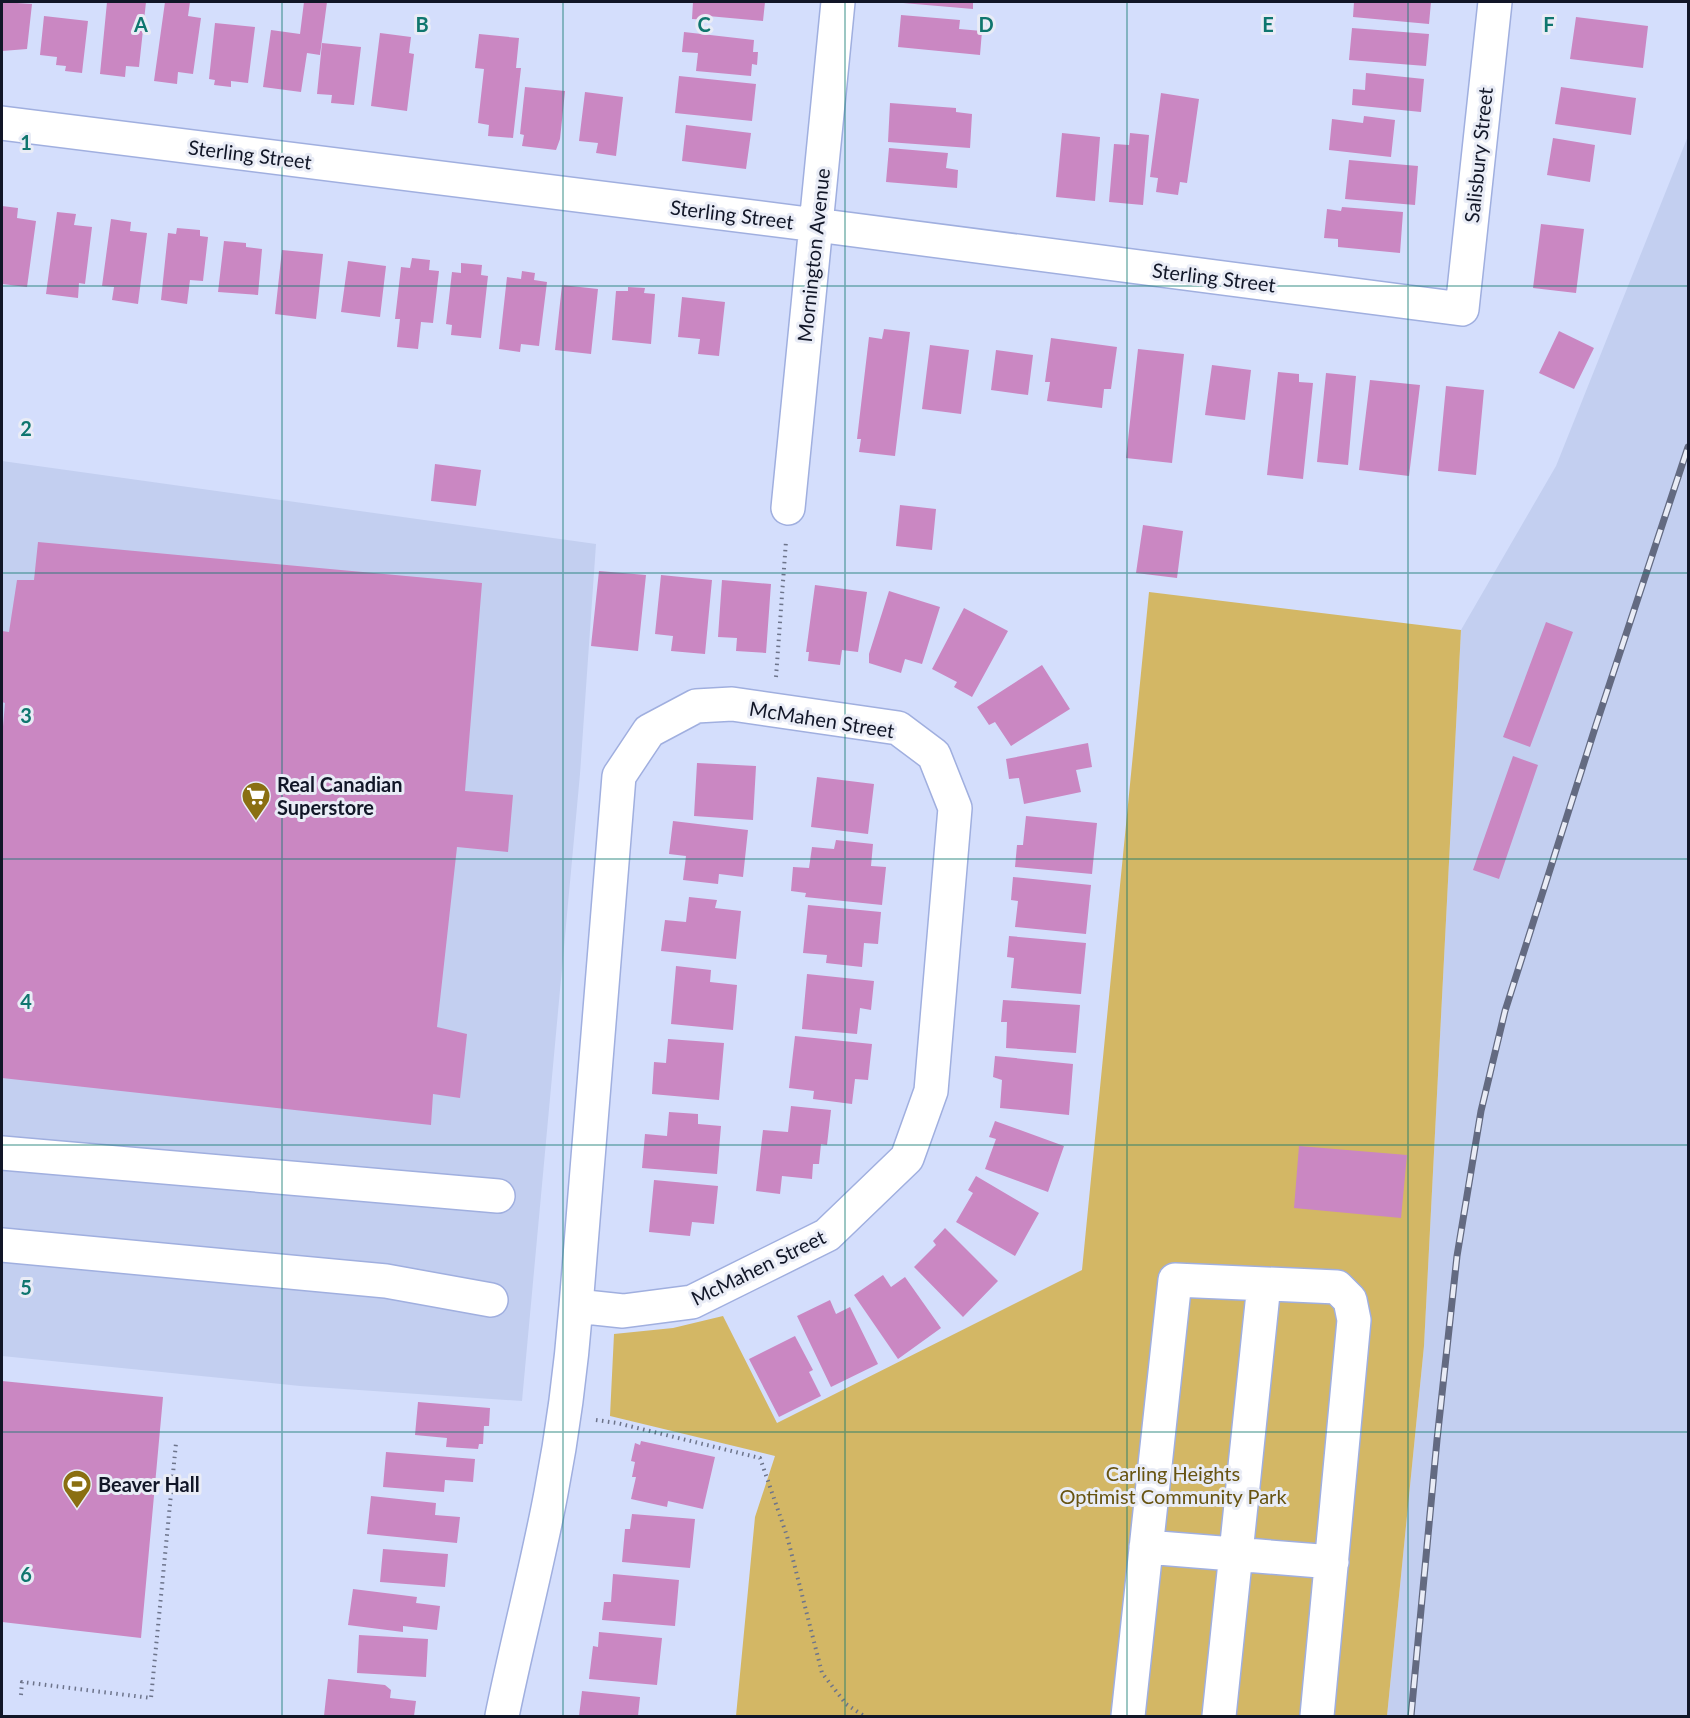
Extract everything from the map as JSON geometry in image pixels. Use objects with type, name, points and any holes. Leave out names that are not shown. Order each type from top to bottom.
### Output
[{"type":"street","name":"Mornington Avenue","points":[[789,507],[838,2]]},
{"type":"street","name":"Salisbury Street","points":[[1462,309],[1495,2]]},
{"type":"street","name":"Sterling Street","points":[[2,123],[1462,309]]},
{"type":"street","name":"McMahen Street","points":[[502,1716],[551,1492],[572,1355],[619,776],[649,731],[696,706],[732,704],[898,728],[934,755],[955,808],[931,1090],[907,1158],[826,1235],[692,1302],[623,1311],[576,1306]]},
{"type":"street","points":[[2,1153],[498,1196]]},
{"type":"street","points":[[2,1245],[386,1281],[490,1300]]},
{"type":"street","points":[[1128,1716],[1175,1280],[1337,1287],[1350,1300],[1354,1320],[1317,1716]]},
{"type":"street","points":[[1219,1716],[1264,1284]]},
{"type":"street","points":[[1146,1547],[1332,1562]]},
{"type":"path","points":[[774,710],[789,507]]},
{"type":"path","points":[[563,1415],[617,1423],[760,1458],[787,1536],[822,1673],[846,1704],[864,1716]]},
{"type":"path","points":[[21,1695],[22,1682],[152,1698],[176,1443]]},
{"type":"shaded area","points":[[1688,136],[1688,1716],[1387,1716],[1424,1346],[1461,630],[1556,466]]},
{"type":"shaded area","points":[[2,461],[596,544],[580,774],[522,1401],[300,1386],[2,1356]]},
{"type":"green space","name":"Carling Heights Optimist Community Park","points":[[1149,592],[1461,630],[1424,1346],[1387,1716],[736,1716],[755,1517],[775,1456],[610,1416],[614,1334],[673,1328],[723,1316],[777,1423],[1082,1270]]},
{"type":"building","points":[[2,2],[32,4],[27,49],[2,51]]},
{"type":"building","points":[[107,2],[146,2],[139,67],[126,66],[125,77],[100,74]]},
{"type":"building","points":[[165,2],[190,2],[188,16],[201,18],[193,74],[178,72],[177,84],[154,81]]},
{"type":"building","points":[[304,2],[327,2],[320,55],[307,53],[301,92],[263,87],[271,30],[300,34]]},
{"type":"building","points":[[693,2],[765,2],[763,21],[708,16],[708,20],[692,19]]},
{"type":"building","points":[[973,2],[973,9],[903,3]]},
{"type":"building","points":[[1354,2],[1431,2],[1429,24],[1353,17]]},
{"type":"building","points":[[901,15],[960,20],[959,29],[982,31],[980,55],[898,47]]},
{"type":"building","points":[[44,16],[88,21],[82,73],[65,71],[66,66],[56,65],[57,57],[40,55]]},
{"type":"building","points":[[1576,17],[1648,26],[1643,68],[1570,59]]},
{"type":"building","points":[[215,23],[255,27],[248,83],[231,81],[231,87],[214,85],[215,80],[209,79]]},
{"type":"building","points":[[1352,28],[1429,34],[1426,66],[1349,60]]},
{"type":"building","points":[[684,32],[754,40],[753,52],[758,52],[757,65],[752,64],[751,76],[696,71],[698,53],[682,52]]},
{"type":"building","points":[[380,33],[411,37],[409,53],[414,54],[407,111],[371,106]]},
{"type":"building","points":[[479,34],[519,38],[516,68],[521,68],[513,138],[488,136],[489,125],[478,123],[484,69],[475,68]]},
{"type":"building","points":[[322,43],[361,47],[354,105],[331,103],[332,95],[317,94]]},
{"type":"building","points":[[1366,73],[1424,79],[1421,112],[1352,105],[1353,89],[1365,90]]},
{"type":"building","points":[[679,76],[756,84],[752,121],[675,113]]},
{"type":"building","points":[[525,87],[565,91],[560,139],[556,150],[522,146],[524,135],[520,134]]},
{"type":"building","points":[[1561,87],[1636,98],[1631,135],[1555,124]]},
{"type":"building","points":[[585,92],[623,97],[616,156],[596,153],[598,143],[579,141]]},
{"type":"building","points":[[1161,93],[1199,99],[1187,183],[1180,182],[1178,195],[1156,192],[1158,178],[1150,177]]},
{"type":"building","points":[[890,103],[956,108],[956,112],[972,114],[970,148],[888,142]]},
{"type":"building","points":[[1364,116],[1395,120],[1391,157],[1329,150],[1332,119],[1363,123]]},
{"type":"building","points":[[686,125],[751,133],[746,169],[682,161]]},
{"type":"building","points":[[1062,133],[1100,137],[1095,201],[1056,197]]},
{"type":"building","points":[[1130,133],[1149,135],[1143,205],[1109,202],[1114,144],[1129,145]]},
{"type":"building","points":[[1553,138],[1595,145],[1590,182],[1547,175]]},
{"type":"building","points":[[889,148],[948,153],[946,168],[958,170],[957,188],[886,182]]},
{"type":"building","points":[[1349,160],[1418,166],[1415,205],[1345,199]]},
{"type":"building","points":[[2,206],[18,208],[17,218],[36,221],[27,287],[2,284]]},
{"type":"building","points":[[1342,207],[1403,212],[1400,253],[1338,247],[1338,239],[1324,238],[1327,209],[1341,211]]},
{"type":"building","points":[[57,212],[76,214],[74,225],[92,227],[85,284],[79,283],[78,298],[46,294]]},
{"type":"building","points":[[111,219],[131,222],[130,231],[147,233],[138,304],[112,300],[114,287],[102,286]]},
{"type":"building","points":[[1541,224],[1584,229],[1576,293],[1533,288]]},
{"type":"building","points":[[177,228],[200,230],[200,236],[208,237],[203,281],[190,280],[187,304],[161,300],[168,233],[176,234]]},
{"type":"building","points":[[224,241],[246,243],[246,247],[262,249],[258,295],[218,292]]},
{"type":"building","points":[[282,250],[323,254],[316,319],[275,314]]},
{"type":"building","points":[[412,258],[430,260],[429,270],[439,271],[433,323],[421,322],[418,349],[397,347],[400,319],[395,319],[401,267],[410,268]]},
{"type":"building","points":[[348,261],[386,266],[380,317],[341,312]]},
{"type":"building","points":[[461,263],[482,265],[481,275],[488,276],[481,338],[451,335],[452,325],[446,324],[452,272],[461,273]]},
{"type":"building","points":[[522,271],[535,273],[534,280],[547,282],[539,346],[521,344],[520,352],[499,349],[507,277],[521,279]]},
{"type":"building","points":[[562,285],[598,289],[591,354],[555,350]]},
{"type":"building","points":[[628,287],[645,288],[644,293],[655,294],[651,344],[612,340],[616,291],[628,291]]},
{"type":"building","points":[[682,297],[725,302],[719,356],[698,354],[700,339],[678,337]]},
{"type":"building","points":[[884,329],[910,332],[895,456],[859,452],[861,439],[857,439],[869,337],[882,339]]},
{"type":"building","points":[[1559,331],[1594,348],[1574,389],[1539,373]]},
{"type":"building","points":[[1051,338],[1117,347],[1111,389],[1104,389],[1102,408],[1047,401],[1050,382],[1045,382]]},
{"type":"building","points":[[930,345],[969,350],[961,414],[922,409]]},
{"type":"building","points":[[1138,349],[1184,354],[1172,463],[1126,458]]},
{"type":"building","points":[[996,350],[1033,355],[1028,395],[991,390]]},
{"type":"building","points":[[1212,365],[1251,370],[1245,420],[1205,415]]},
{"type":"building","points":[[1278,372],[1299,374],[1299,382],[1313,383],[1303,479],[1267,475]]},
{"type":"building","points":[[1326,373],[1356,376],[1348,465],[1317,462]]},
{"type":"building","points":[[1370,380],[1420,385],[1409,476],[1359,470]]},
{"type":"building","points":[[1446,386],[1484,390],[1476,475],[1438,471]]},
{"type":"building","points":[[435,464],[481,470],[476,506],[431,501]]},
{"type":"building","points":[[900,505],[936,509],[932,550],[896,546]]},
{"type":"building","points":[[1143,525],[1183,531],[1177,578],[1136,573]]},
{"type":"building","name":"Real Canadian Superstore","points":[[38,542],[482,583],[465,791],[513,795],[508,852],[457,847],[437,1027],[467,1034],[460,1098],[433,1094],[431,1125],[2,1078],[2,738],[5,703],[2,702],[2,631],[9,632],[17,580],[34,580]]},
{"type":"building","points":[[599,571],[646,575],[638,651],[591,646]]},
{"type":"building","points":[[661,575],[712,580],[705,654],[671,651],[673,636],[655,634]]},
{"type":"building","points":[[722,580],[771,584],[766,653],[736,651],[737,638],[718,637]]},
{"type":"building","points":[[815,585],[867,592],[858,652],[842,650],[840,665],[808,661],[809,652],[806,652]]},
{"type":"building","points":[[889,591],[940,607],[922,664],[905,659],[901,673],[869,663],[869,654]]},
{"type":"building","points":[[964,608],[1008,631],[972,697],[954,687],[957,682],[932,669]]},
{"type":"building","points":[[1546,622],[1573,632],[1530,747],[1503,737]]},
{"type":"building","points":[[1042,665],[1070,709],[1011,746],[995,722],[989,725],[977,707]]},
{"type":"building","points":[[1088,743],[1092,767],[1076,770],[1081,792],[1024,804],[1019,778],[1009,779],[1006,759]]},
{"type":"building","points":[[1513,756],[1538,765],[1499,879],[1473,870]]},
{"type":"building","points":[[697,763],[756,766],[753,820],[694,816]]},
{"type":"building","points":[[817,777],[874,784],[868,834],[811,827]]},
{"type":"building","points":[[1026,816],[1097,823],[1092,874],[1015,867],[1017,845],[1023,845]]},
{"type":"building","points":[[673,821],[748,830],[743,877],[719,874],[718,884],[683,880],[686,856],[669,854]]},
{"type":"building","points":[[836,840],[873,844],[871,866],[886,867],[882,905],[805,897],[806,893],[791,891],[793,867],[809,868],[812,847],[834,849]]},
{"type":"building","points":[[1013,877],[1091,885],[1086,934],[1015,927],[1018,901],[1011,900]]},
{"type":"building","points":[[689,897],[717,900],[715,908],[741,911],[736,959],[661,951],[665,920],[686,922]]},
{"type":"building","points":[[808,905],[881,912],[878,944],[864,943],[862,967],[826,963],[827,955],[803,953]]},
{"type":"building","points":[[1009,936],[1086,943],[1081,994],[1011,988],[1014,958],[1007,957]]},
{"type":"building","points":[[676,966],[711,970],[710,982],[737,985],[733,1030],[671,1024]]},
{"type":"building","points":[[807,974],[874,981],[871,1010],[860,1008],[857,1034],[802,1029]]},
{"type":"building","points":[[1003,1000],[1080,1005],[1076,1053],[1006,1048],[1007,1022],[1001,1022]]},
{"type":"building","points":[[795,1036],[872,1044],[868,1080],[855,1079],[852,1104],[813,1099],[814,1091],[789,1088]]},
{"type":"building","points":[[668,1039],[724,1043],[719,1100],[652,1094],[654,1062],[666,1063]]},
{"type":"building","points":[[995,1056],[1073,1064],[1069,1115],[1000,1108],[1002,1080],[993,1077]]},
{"type":"building","points":[[791,1106],[831,1110],[827,1145],[821,1144],[819,1164],[813,1164],[812,1179],[782,1176],[780,1194],[756,1191],[763,1130],[788,1132]]},
{"type":"building","points":[[669,1112],[698,1114],[698,1124],[721,1126],[717,1174],[642,1168],[645,1134],[667,1136]]},
{"type":"building","points":[[995,1121],[1064,1146],[1048,1192],[985,1169],[996,1139],[989,1137]]},
{"type":"building","points":[[1299,1146],[1407,1155],[1401,1218],[1294,1208]]},
{"type":"building","points":[[976,1176],[1039,1213],[1015,1256],[956,1222],[973,1193],[968,1190]]},
{"type":"building","points":[[654,1180],[718,1186],[714,1224],[692,1222],[690,1236],[649,1232]]},
{"type":"building","points":[[945,1228],[998,1281],[963,1317],[914,1267],[936,1245],[933,1241]]},
{"type":"building","points":[[883,1275],[891,1287],[905,1277],[941,1328],[898,1359],[854,1295]]},
{"type":"building","points":[[830,1300],[836,1314],[850,1307],[878,1364],[831,1387],[797,1316]]},
{"type":"building","points":[[795,1336],[813,1370],[809,1372],[821,1396],[779,1417],[749,1359]]},
{"type":"building","name":"Beaver Hall","points":[[2,1381],[163,1397],[141,1638],[2,1622]]},
{"type":"building","points":[[418,1402],[490,1408],[489,1426],[484,1426],[483,1444],[479,1444],[478,1449],[446,1447],[447,1438],[415,1435]]},
{"type":"building","points":[[641,1441],[715,1457],[703,1509],[668,1501],[667,1507],[631,1499],[636,1477],[632,1477],[635,1462],[631,1461],[635,1443],[640,1445]]},
{"type":"building","points":[[386,1452],[475,1459],[473,1482],[445,1480],[444,1492],[383,1487]]},
{"type":"building","points":[[371,1496],[436,1503],[435,1515],[460,1517],[457,1543],[367,1534]]},
{"type":"building","points":[[632,1514],[695,1519],[690,1568],[622,1562],[625,1529],[630,1529]]},
{"type":"building","points":[[383,1549],[448,1554],[445,1587],[380,1582]]},
{"type":"building","points":[[613,1574],[679,1580],[675,1626],[602,1620],[604,1602],[611,1602]]},
{"type":"building","points":[[353,1589],[417,1597],[416,1603],[440,1606],[437,1630],[403,1626],[403,1632],[348,1625]]},
{"type":"building","points":[[599,1632],[662,1638],[657,1685],[589,1679],[593,1646],[598,1647]]},
{"type":"building","points":[[359,1635],[428,1639],[426,1677],[357,1673]]},
{"type":"building","points":[[328,1679],[385,1685],[391,1690],[390,1698],[416,1701],[414,1716],[324,1716]]},
{"type":"building","points":[[582,1691],[640,1697],[638,1716],[579,1716]]},
{"type":"railway","points":[[1411,1716],[1457,1256],[1481,1111],[1505,1011],[1688,447]]},
{"type":"place","name":"Real Canadian Superstore","points":[[256,822]]},
{"type":"place","name":"Beaver Hall","points":[[77,1510]]}]
